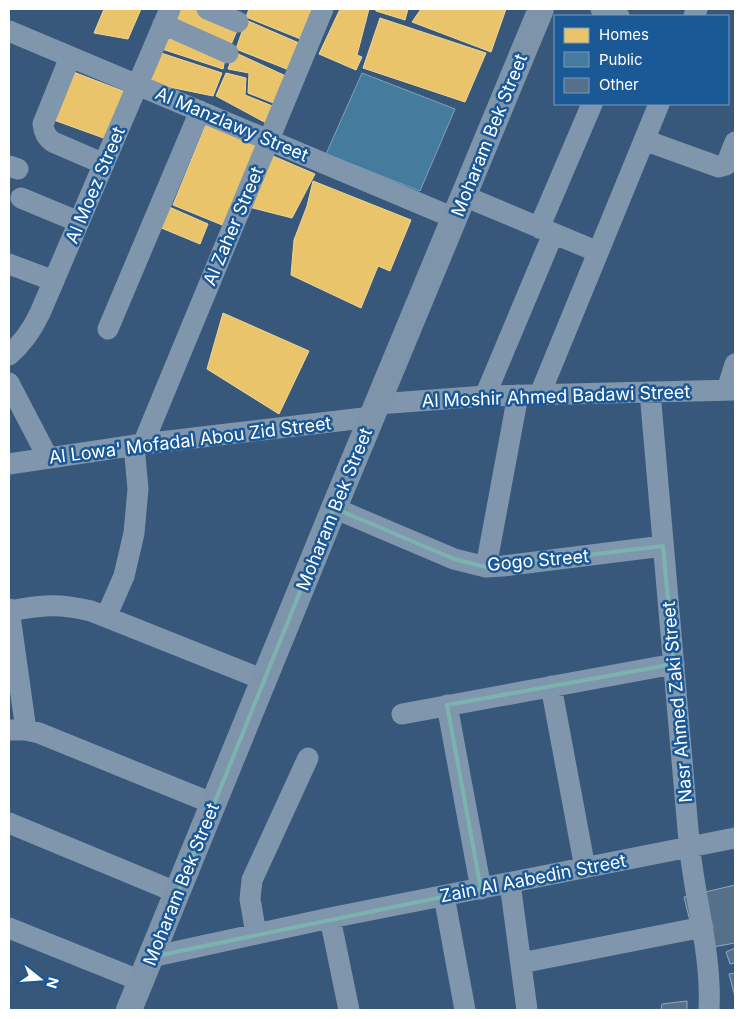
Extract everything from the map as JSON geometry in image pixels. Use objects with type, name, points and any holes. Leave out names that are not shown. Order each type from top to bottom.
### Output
[{"type":"main road","name":"Moharam Bek Street","points":[[129,1010],[541,9]]},
{"type":"street","points":[[207,9],[238,22]]},
{"type":"street","name":"Al Zaher Street","points":[[138,445],[323,9]]},
{"type":"street","points":[[601,9],[616,15]]},
{"type":"street","points":[[166,16],[228,53]]},
{"type":"street","name":"Al Moez Street","points":[[9,355],[20,345],[35,324],[166,16]]},
{"type":"street","name":"Al Manzlawy Street","points":[[9,31],[269,140],[459,207],[546,231],[598,252]]},
{"type":"street","points":[[70,57],[43,124],[43,129],[53,142],[104,164]]},
{"type":"street","points":[[485,396],[592,105]]},
{"type":"street","points":[[540,394],[659,105]]},
{"type":"street","points":[[108,329],[200,111]]},
{"type":"street","points":[[644,140],[720,167],[726,165],[735,142]]},
{"type":"street","points":[[21,198],[79,222]]},
{"type":"street","points":[[9,264],[54,281]]},
{"type":"street","points":[[731,390],[735,364]]},
{"type":"street","points":[[9,383],[48,458]]},
{"type":"street","name":"Al Moshir Ahmed Badawi Street","points":[[375,410],[485,396],[731,390]]},
{"type":"street","name":"Nasr Ahmed Zaki Street","points":[[650,392],[690,847],[704,927],[709,977],[709,1010]]},
{"type":"street","points":[[486,567],[518,395]]},
{"type":"street","name":"Al Lowa' Mofadal Abou Zid Street","points":[[9,464],[375,410]]},
{"type":"street","points":[[106,617],[124,576],[134,533],[138,489],[138,445]]},
{"type":"street","name":"Gogo Street","points":[[334,508],[454,559],[486,567],[664,546]]},
{"type":"street","points":[[214,804],[53,739],[18,730],[9,611],[52,605],[70,606],[106,617],[264,680]]},
{"type":"street","points":[[402,714],[674,664]]},
{"type":"street","points":[[551,686],[585,868]]},
{"type":"street","points":[[447,705],[481,889]]},
{"type":"street","points":[[256,934],[250,899],[252,880],[308,758]]},
{"type":"street","points":[[9,823],[178,892]]},
{"type":"street","name":"Zain Al Aabedin Street","points":[[151,957],[330,918],[735,838]]},
{"type":"street","points":[[510,883],[527,1010]]},
{"type":"street","points":[[444,896],[465,1010]]},
{"type":"street","points":[[330,918],[349,1010]]},
{"type":"street","points":[[521,963],[704,927]]},
{"type":"street","points":[[9,928],[141,981]]},
{"type":"highlighted area","points":[[334,508],[454,559],[486,567],[663,546],[674,664],[447,705],[481,889],[151,957],[178,893]]},
{"type":"building: Homes","points":[[104,9],[141,9],[128,39],[94,33]]},
{"type":"building: Homes","points":[[179,9],[197,9],[239,26],[230,47],[172,22]]},
{"type":"building: Homes","points":[[249,9],[317,9],[303,40],[246,17]]},
{"type":"building: Homes","points":[[340,9],[369,9],[357,55],[362,57],[356,70],[319,54]]},
{"type":"building: Homes","points":[[375,9],[408,9],[405,20],[376,11]]},
{"type":"building: Homes","points":[[421,9],[506,9],[491,52],[412,22]]},
{"type":"building: Homes","points":[[380,18],[486,53],[465,102],[363,68]]},
{"type":"building: Homes","points":[[246,20],[299,43],[289,70],[236,49]]},
{"type":"building: Homes","points":[[167,34],[225,59],[223,69],[162,49]]},
{"type":"building: Homes","points":[[158,52],[222,73],[213,96],[145,82]]},
{"type":"building: Homes","points":[[234,52],[288,77],[276,104],[248,93],[249,73],[228,69]]},
{"type":"building: Homes","points":[[71,71],[128,93],[109,140],[51,119]]},
{"type":"building: Homes","points":[[226,73],[246,78],[245,95],[275,107],[268,124],[216,96]]},
{"type":"building: Homes","points":[[208,119],[262,142],[227,227],[173,205]]},
{"type":"building: Homes","points":[[273,156],[315,174],[292,218],[249,207]]},
{"type":"building: Homes","points":[[313,181],[411,220],[390,271],[378,266],[361,308],[291,275],[294,240],[307,206]]},
{"type":"building: Homes","points":[[167,206],[208,224],[200,244],[159,227]]},
{"type":"building: Homes","points":[[223,313],[309,351],[279,414],[207,369]]},
{"type":"building: Public","points":[[362,73],[455,109],[420,191],[326,154]]},
{"type":"building: Other","points":[[735,885],[735,943],[697,950],[684,897]]},
{"type":"building: Other","points":[[735,948],[735,963],[730,964],[726,952]]},
{"type":"building: Other","points":[[735,973],[735,997],[729,974]]},
{"type":"building: Other","points":[[687,1001],[687,1010],[661,1010],[662,1004]]},
{"type":"tram line","points":[[124,1010],[258,678],[535,9]]},
{"type":"tram line","points":[[135,1010],[546,9]]}]
